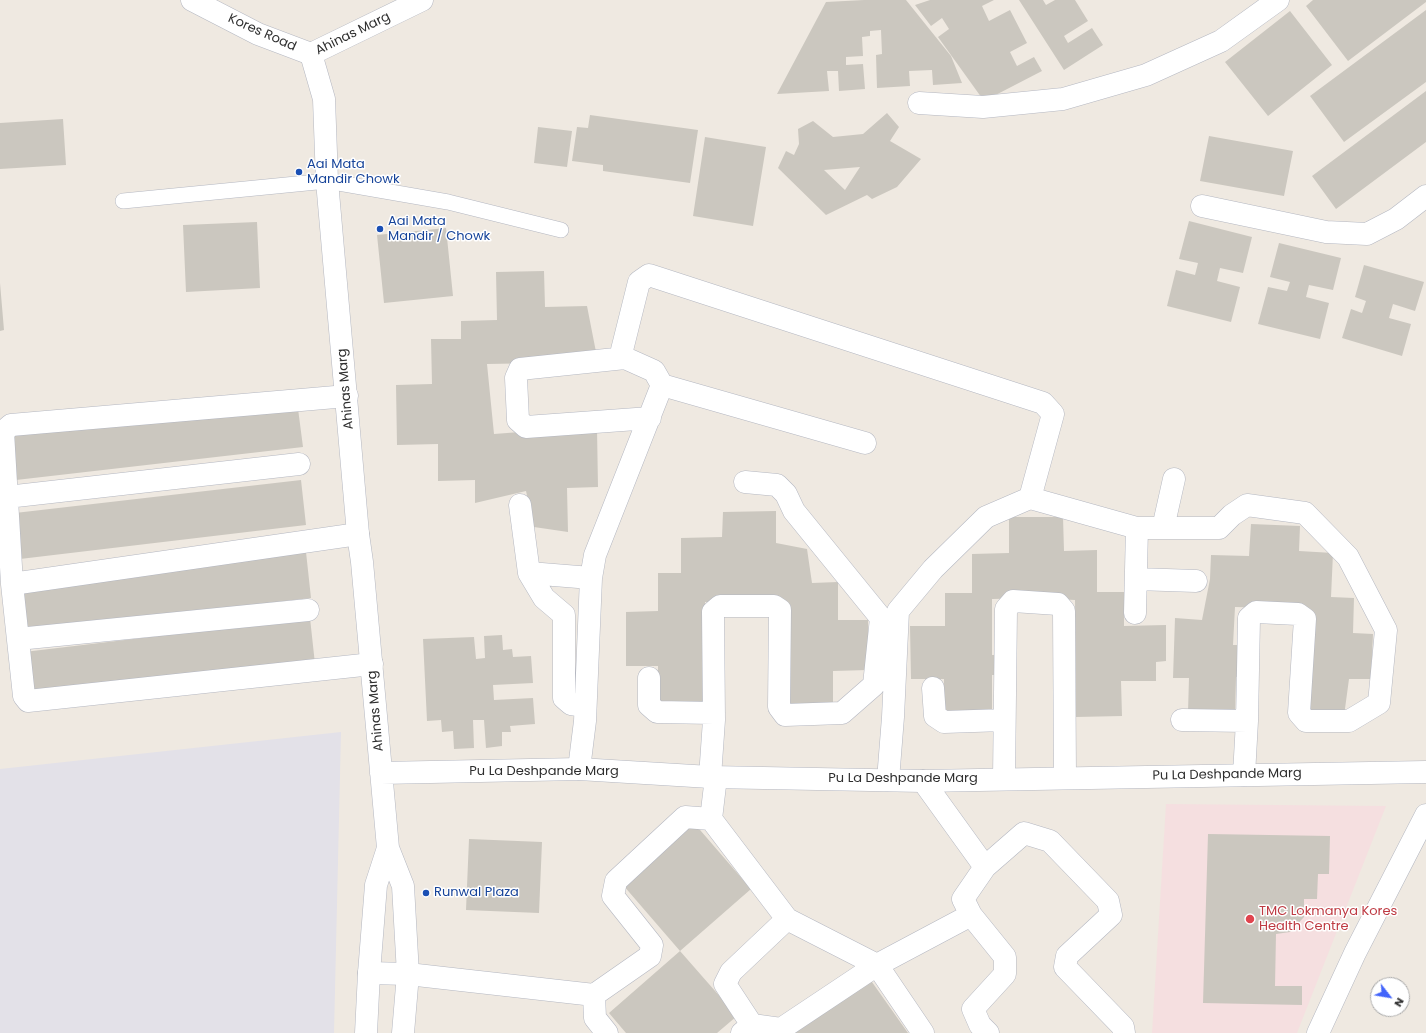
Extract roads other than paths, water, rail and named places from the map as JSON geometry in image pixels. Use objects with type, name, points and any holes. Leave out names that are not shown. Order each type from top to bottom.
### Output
[{"type":"street","name":"Kores Road","points":[[192,0],[258,34],[311,54]]},
{"type":"street","name":"Ahinas Marg","points":[[388,848],[372,664],[358,534],[327,181],[324,99],[311,54],[422,0]]},
{"type":"street","points":[[919,103],[983,107],[1063,98],[1146,75],[1221,41],[1278,0]]},
{"type":"street","points":[[1202,206],[1326,232],[1367,234],[1396,219],[1426,196]]},
{"type":"street","points":[[625,358],[622,350],[639,282],[649,275],[1043,403],[1053,414],[1030,498]]},
{"type":"street","points":[[650,418],[526,426],[518,420],[516,378],[520,370],[625,358],[654,371],[662,385],[865,443]]},
{"type":"street","points":[[579,769],[585,721],[591,578],[595,555],[662,385]]},
{"type":"street","points":[[347,396],[11,425],[3,432],[12,584],[24,696],[28,701],[372,664]]},
{"type":"street","points":[[7,497],[299,464]]},
{"type":"street","points":[[1163,528],[1174,479]]},
{"type":"street","points":[[745,482],[777,485],[786,494],[794,511],[881,618],[874,685],[842,714],[785,715],[779,707],[780,610],[774,606],[720,606],[713,612],[714,713],[711,819],[787,919],[877,965],[923,1033]]},
{"type":"street","points":[[888,780],[893,717],[898,611],[933,569],[986,517],[1030,498],[1137,528],[1219,528],[1232,515],[1247,505],[1305,512],[1348,557],[1386,630],[1379,703],[1349,722],[1306,721],[1298,713],[1305,619],[1298,614],[1256,612],[1249,618],[1244,775]]},
{"type":"street","points":[[520,505],[529,573],[544,598],[564,615],[564,698],[570,704],[585,706]]},
{"type":"street","points":[[1135,613],[1137,528]]},
{"type":"street","points":[[12,584],[358,534]]},
{"type":"street","points":[[529,573],[591,578]]},
{"type":"street","points":[[1136,578],[1196,581]]},
{"type":"street","points":[[1004,779],[1006,608],[1013,602],[1058,604],[1064,611],[1065,778]]},
{"type":"street","points":[[18,639],[308,610]]},
{"type":"street","points":[[649,678],[649,704],[657,712],[714,713]]},
{"type":"street","points":[[933,688],[934,716],[944,722],[1004,720]]},
{"type":"street","points":[[1182,720],[1246,721]]},
{"type":"street","name":"Pu La Deshpande Marg","points":[[381,773],[579,769],[713,777],[923,781],[1426,772]]},
{"type":"street","points":[[923,781],[985,867]]},
{"type":"street","points":[[1318,1033],[1355,953],[1426,814]]},
{"type":"street","points":[[369,973],[408,974],[594,995],[650,956],[652,945],[613,896],[616,881],[685,817],[711,819]]},
{"type":"street","points":[[988,1033],[980,1025],[973,1009],[1005,974],[1005,957],[971,916],[963,899],[985,867],[1024,833],[1050,841],[1108,901],[1110,915],[1067,956],[1065,967],[1123,1027],[1124,1033]]},
{"type":"street","points":[[366,1033],[376,886],[388,848]]},
{"type":"street","points":[[388,848],[403,886],[408,974],[403,1033]]},
{"type":"street","points":[[787,919],[732,972],[725,984],[747,1029],[782,1031],[877,965],[971,916]]},
{"type":"street","points":[[594,995],[595,1018],[607,1033]]},
{"type":"lane","points":[[123,201],[327,181],[448,202],[561,230]]},
{"type":"place","name":"Aai Mata Mandir Chowk","points":[[299,172]]},
{"type":"place","name":"Aai Mata Mandir / Chowk","points":[[380,229]]},
{"type":"place","name":"Runwal Plaza","points":[[426,893]]},
{"type":"place","name":"TMC Lokmanya Kores Health Centre","points":[[1250,919]]}]
